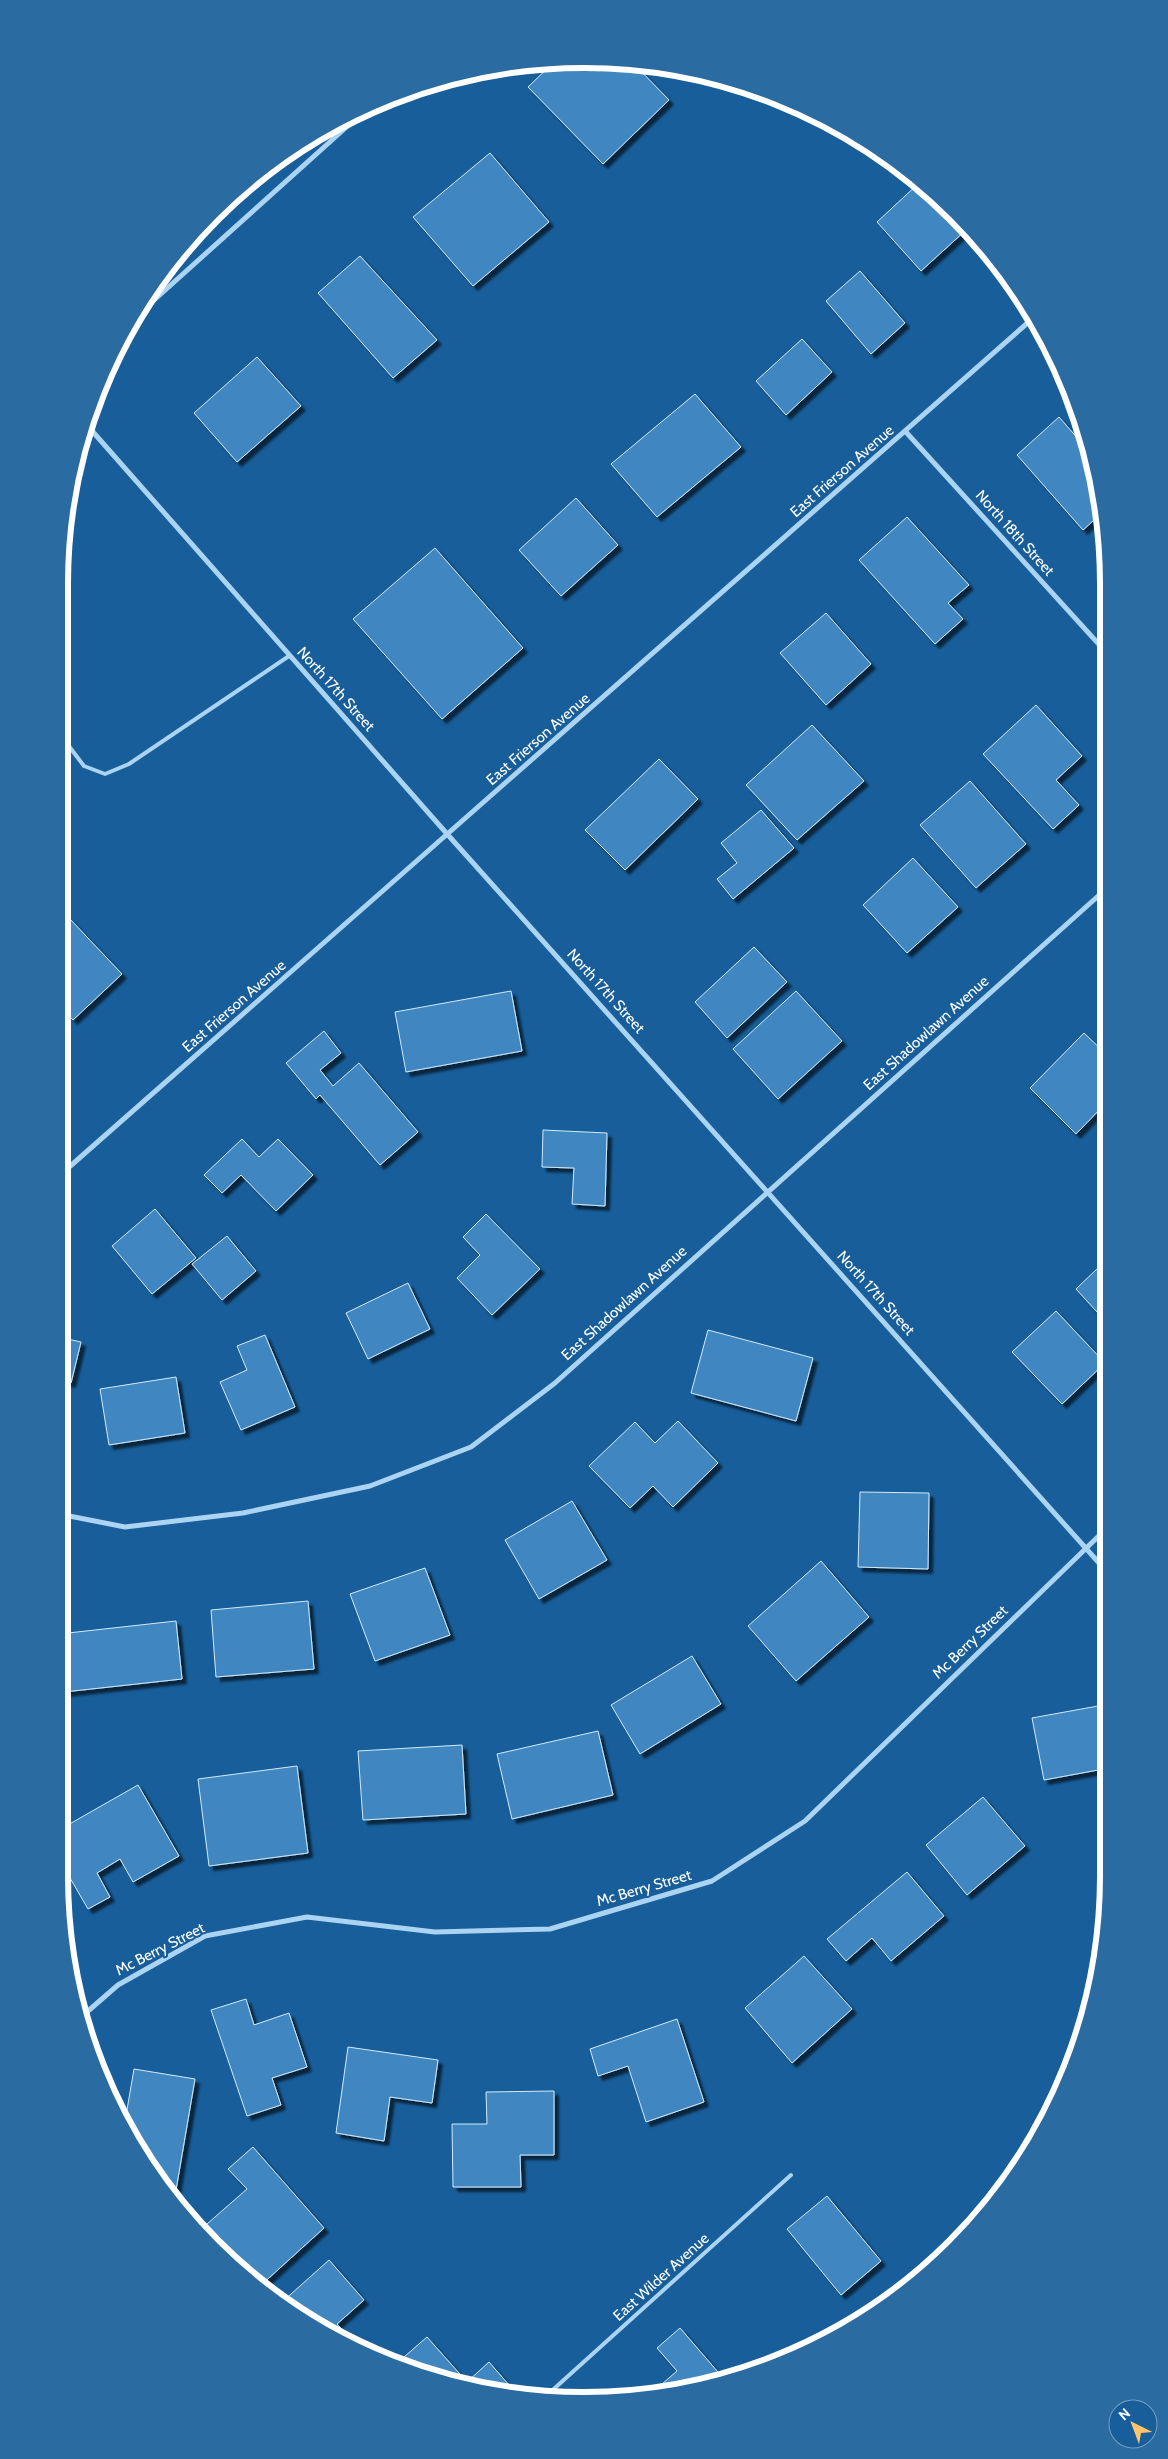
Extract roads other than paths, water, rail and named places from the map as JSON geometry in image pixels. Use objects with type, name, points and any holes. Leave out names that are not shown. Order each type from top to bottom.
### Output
[{"type":"street","points":[[152,302],[349,125]]},
{"type":"street","name":"East Frierson Avenue","points":[[68,1168],[1029,322]]},
{"type":"street","name":"North 17th Street","points":[[91,430],[448,835],[1100,1565]]},
{"type":"street","name":"North 18th Street","points":[[905,431],[1100,646]]},
{"type":"street","name":"East Shadowlawn Avenue","points":[[68,1516],[125,1527],[243,1513],[370,1486],[471,1446],[555,1383],[1100,894]]},
{"type":"street","name":"Mc Berry Street","points":[[86,2013],[118,1985],[205,1936],[307,1917],[434,1932],[550,1929],[712,1881],[804,1821],[1100,1534]]},
{"type":"lane","points":[[68,745],[84,766],[105,774],[129,764],[290,656]]},
{"type":"lane","name":"East Wilder Avenue","points":[[552,2390],[791,2175]]}]
